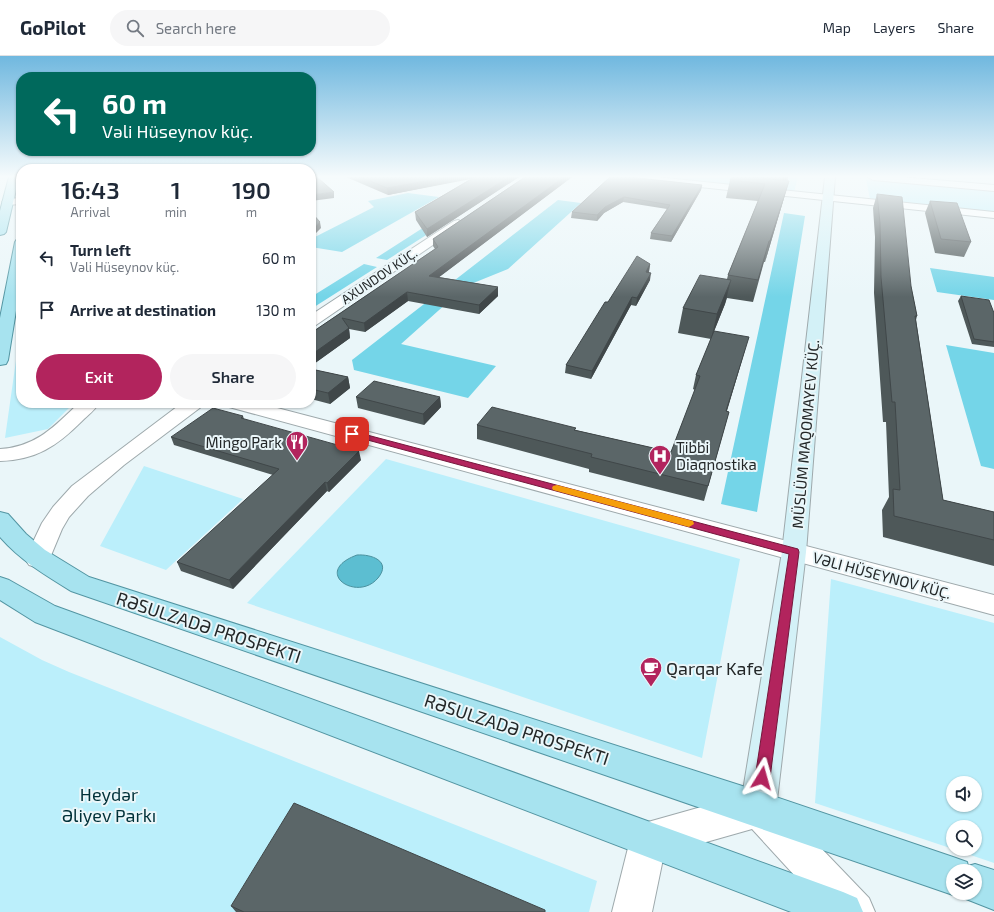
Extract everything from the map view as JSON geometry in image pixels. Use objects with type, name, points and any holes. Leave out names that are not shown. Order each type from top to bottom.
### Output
[{"type":"main road","points":[[0,232],[2,217]]},
{"type":"main road","name":"MÜSLÜM MAQOMAYEV KÜÇ.","points":[[758,809],[794,552],[826,217]]},
{"type":"main road","points":[[0,360],[16,270]]},
{"type":"main road","name":"RƏSULZADƏ PROSPEKTI","points":[[0,520],[10,534],[38,559],[80,584],[758,809],[946,874]]},
{"type":"main road","points":[[0,587],[45,614],[842,912]]},
{"type":"main road","points":[[982,886],[994,890]]},
{"type":"street","name":"AXUNDOV KÜÇ.","points":[[316,319],[467,217]]},
{"type":"street","points":[[0,455],[11,455],[30,451],[42,445],[60,432],[85,408]]},
{"type":"street","points":[[38,559],[61,512],[80,491],[187,408]]},
{"type":"street","name":"VƏLI HÜSEYNOV KÜÇ.","points":[[255,408],[994,605]]},
{"type":"street","points":[[632,912],[648,840],[758,809],[855,912]]},
{"type":"green space","points":[[16,360],[16,408],[69,408],[48,429],[5,438]]},
{"type":"green space","points":[[386,459],[740,559],[702,758],[247,603]]},
{"type":"green space","points":[[144,466],[243,499],[166,570],[100,546]]},
{"type":"green space","points":[[831,579],[994,623],[994,863],[973,856],[982,856],[982,820],[946,820],[946,847],[815,803]]},
{"type":"green space","name":"Heydər Əliyev Parkı","points":[[0,637],[42,660],[69,672],[597,881],[589,912],[0,912]]},
{"type":"shaded area","points":[[354,217],[404,217],[342,252],[316,248],[316,236]]},
{"type":"shaded area","points":[[440,217],[455,217],[387,260],[376,258]]},
{"type":"shaded area","points":[[536,217],[566,217],[508,269],[466,286],[401,344],[496,366],[468,398],[354,370],[352,360]]},
{"type":"shaded area","points":[[783,217],[805,217],[757,512],[721,504]]},
{"type":"shaded area","points":[[364,264],[377,267],[316,306],[316,294]]},
{"type":"shaded area","points":[[930,268],[994,277],[994,300],[937,292]]},
{"type":"shaded area","points":[[946,345],[994,353],[994,469],[981,466]]},
{"type":"shaded area","points":[[357,555],[373,557],[381,563],[383,567],[378,578],[369,585],[359,587],[350,586],[342,582],[338,576],[338,569],[344,562]]},
{"type":"building","points":[[418,217],[446,217],[427,229]]},
{"type":"building","points":[[466,217],[510,217],[429,276],[498,287],[479,305],[407,292],[364,323],[342,318],[349,328],[316,351],[316,330],[438,247],[433,239]]},
{"type":"building","points":[[662,217],[683,217],[672,236],[651,233]]},
{"type":"building","points":[[752,217],[778,217],[758,280],[728,275]]},
{"type":"building","points":[[879,217],[904,217],[911,286],[917,316],[915,316],[943,500],[994,512],[994,540],[894,516],[893,489],[900,490],[895,402],[892,402],[881,277]]},
{"type":"building","points":[[935,217],[962,217],[971,242],[941,239]]},
{"type":"building","points":[[316,218],[320,222],[316,226]]},
{"type":"building","points":[[637,256],[650,264],[646,272],[651,273],[637,298],[632,297],[592,371],[566,365],[605,302],[608,302]]},
{"type":"building","points":[[700,275],[731,280],[717,314],[683,308]]},
{"type":"building","points":[[961,296],[989,300],[994,313],[994,342],[974,339]]},
{"type":"building","points":[[714,331],[749,337],[726,411],[729,412],[708,486],[591,457],[592,454],[477,425],[492,407],[576,428],[574,430],[671,452],[700,376],[696,375]]},
{"type":"building","points":[[316,370],[348,377],[328,393],[316,390]]},
{"type":"building","points":[[374,381],[440,397],[423,414],[356,397]]},
{"type":"building","points":[[213,408],[243,416],[241,418],[359,451],[327,483],[325,482],[229,580],[177,562],[279,469],[171,437]]},
{"type":"building","points":[[294,803],[545,910],[545,912],[244,912],[231,906]]},
{"type":"slow traffic","points":[[557,488],[689,524]]},
{"type":"place","name":"Mingo Park","points":[[297,462]]},
{"type":"place","name":"Tibbi Diaqnostika","points":[[660,476]]},
{"type":"place","name":"Qarqar Kafe","points":[[651,688]]},
{"type":"route","points":[[352,434],[794,552],[762,778]]}]
